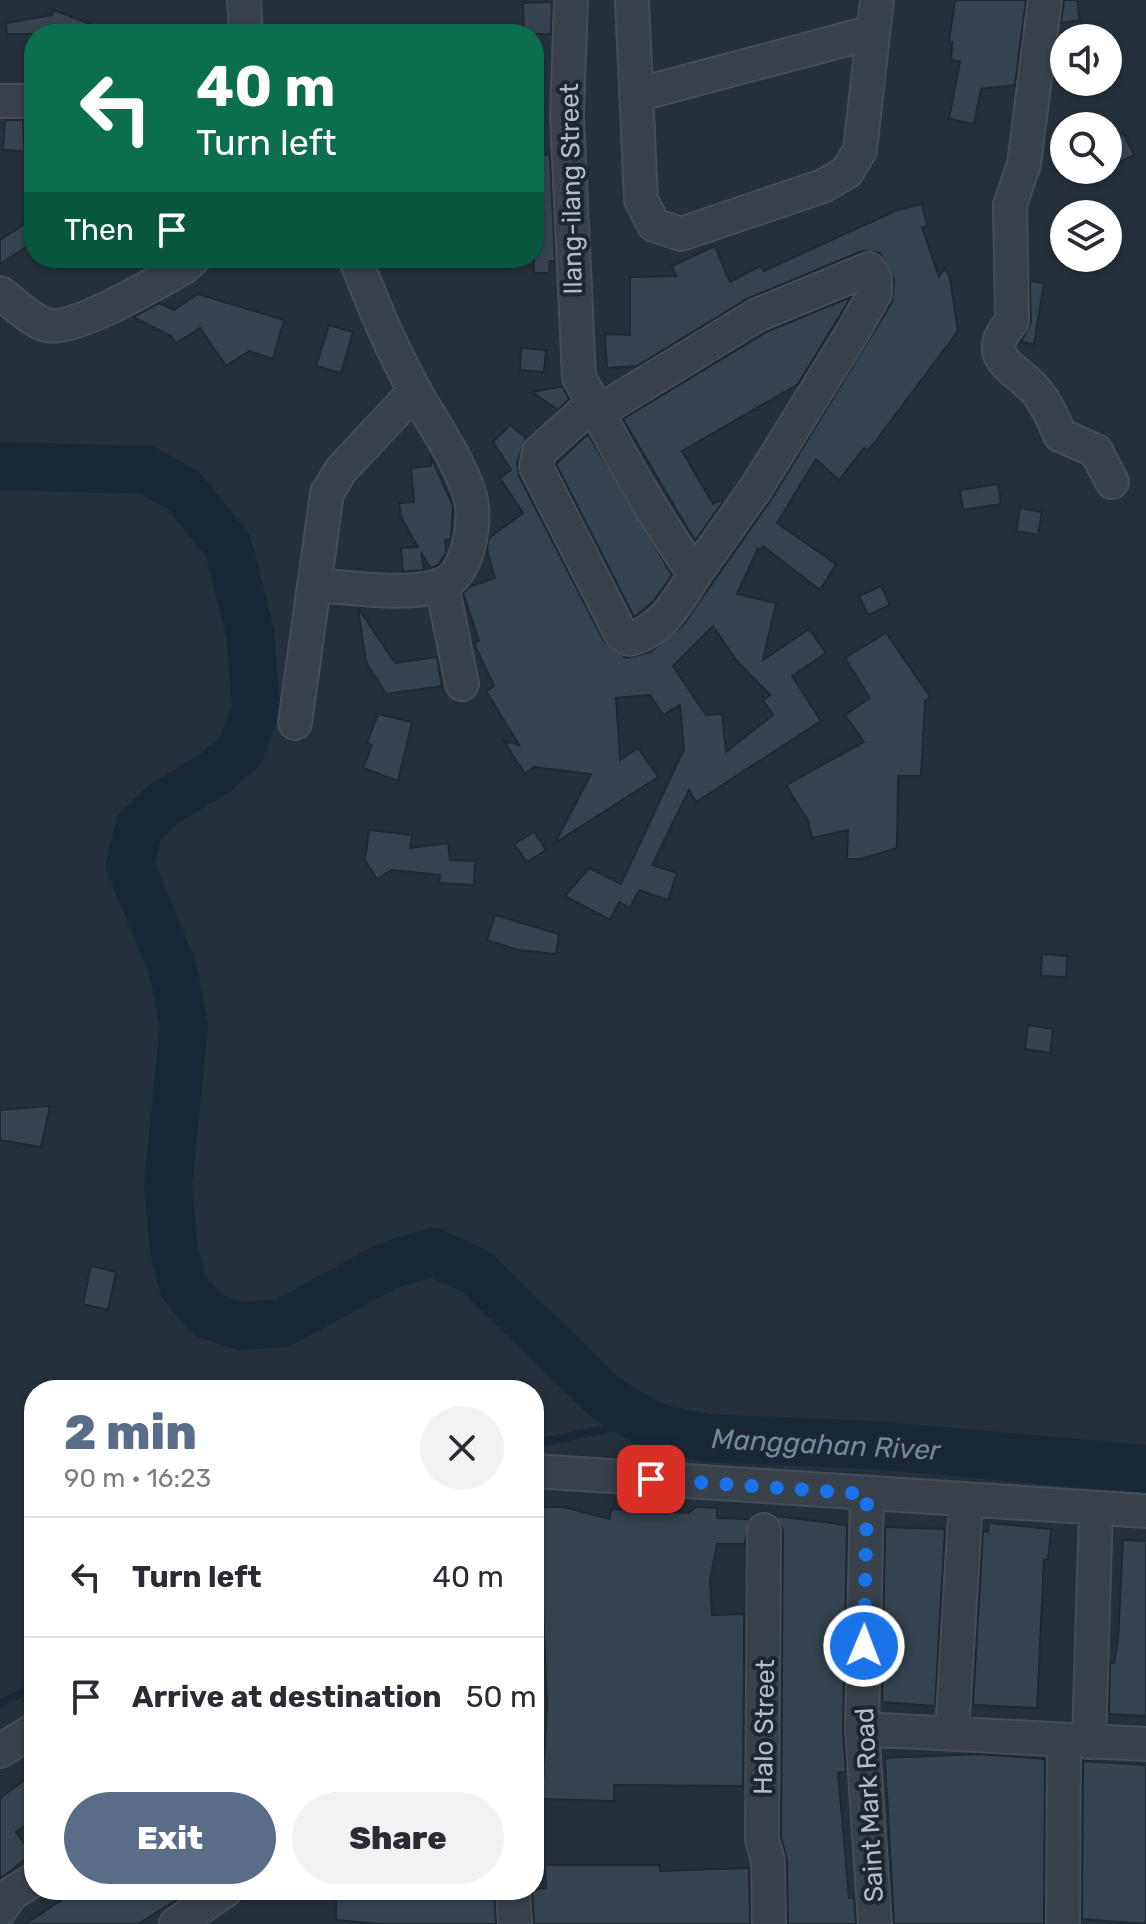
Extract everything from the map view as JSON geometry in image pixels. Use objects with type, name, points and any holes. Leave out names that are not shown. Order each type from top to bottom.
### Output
[{"type":"street","name":"Ilang-ilang Street","points":[[571,0],[567,116],[579,377],[598,412]]},
{"type":"street","points":[[632,0],[641,200],[654,225],[667,232],[681,234],[823,186],[847,172],[860,150],[877,0]]},
{"type":"street","points":[[1045,0],[1024,164],[1010,205],[1012,321],[1001,334],[999,348],[1005,365],[1033,387],[1047,405],[1060,435],[1096,451],[1112,482]]},
{"type":"street","points":[[636,95],[873,32]]},
{"type":"street","points":[[0,101],[24,101]]},
{"type":"street","points":[[0,293],[37,320],[48,326],[58,325],[90,317],[183,268]]},
{"type":"street","points":[[314,585],[389,590],[442,585],[450,580],[462,561],[471,537],[473,515],[470,495],[380,322],[359,268]]},
{"type":"street","points":[[869,269],[875,279],[875,293],[854,330],[756,488],[695,574],[668,614],[652,628],[629,639],[621,634],[536,467],[539,452],[586,410],[598,412],[757,315],[869,269]]},
{"type":"street","points":[[295,723],[327,493],[341,470],[415,391]]},
{"type":"street","points":[[598,412],[657,521],[695,574]]},
{"type":"street","points":[[442,585],[462,684]]},
{"type":"street","points":[[544,1472],[1146,1511]]},
{"type":"street","name":"Saint Mark Road","points":[[867,1494],[862,1729],[875,1924]]},
{"type":"street","points":[[952,1733],[966,1499]]},
{"type":"street","points":[[1063,1924],[1096,1508]]},
{"type":"street","name":"Halo Street","points":[[764,1530],[762,1839],[768,1861],[769,1924]]},
{"type":"street","points":[[862,1729],[1146,1744]]},
{"type":"street","points":[[0,1751],[24,1736]]},
{"type":"street","points":[[0,1910],[12,1893],[24,1886]]},
{"type":"street","points":[[514,1900],[515,1924]]},
{"type":"building","points":[[955,0],[1026,0],[1015,85],[981,89],[974,124],[949,119],[960,61],[951,60],[952,42],[949,42]]},
{"type":"building","points":[[1064,0],[1077,0],[1080,20],[1061,23]]},
{"type":"building","points":[[552,2],[551,34],[544,34],[544,24],[524,24],[523,3]]},
{"type":"building","points":[[54,10],[90,24],[24,24],[24,34],[7,34],[6,23],[52,15]]},
{"type":"building","points":[[5,120],[23,120],[24,151],[3,150]]},
{"type":"building","points":[[1122,134],[1134,155],[1122,161]]},
{"type":"building","points":[[544,154],[550,155],[555,261],[550,261],[549,273],[534,273],[534,268],[544,268]]},
{"type":"building","points":[[922,204],[927,226],[922,227],[939,277],[945,268],[950,278],[958,331],[868,451],[864,448],[839,480],[816,459],[777,523],[836,564],[820,590],[763,546],[761,550],[758,548],[737,594],[776,603],[763,660],[809,629],[826,653],[792,676],[821,721],[696,802],[689,790],[652,865],[677,873],[668,900],[639,890],[630,908],[619,902],[610,920],[565,896],[589,868],[621,884],[684,749],[680,705],[663,715],[650,695],[616,698],[620,760],[638,748],[658,777],[555,843],[591,774],[534,767],[525,774],[504,741],[519,745],[486,691],[494,686],[474,643],[479,641],[463,593],[469,587],[495,578],[487,549],[489,538],[523,513],[500,478],[511,470],[493,442],[510,425],[526,438],[517,463],[519,476],[605,643],[626,658],[650,652],[683,625],[772,498],[892,302],[894,279],[880,253],[862,251],[747,299],[637,366],[607,368],[605,334],[630,335],[630,277],[676,276],[672,266],[715,246],[730,282],[760,266],[764,271],[897,210]],"holes":[[[713,626],[736,660],[770,695],[763,700],[773,715],[726,752],[722,714],[706,715],[673,666]]]},
{"type":"building","points":[[24,224],[24,248],[0,264],[0,240]]},
{"type":"building","points":[[1030,281],[1044,283],[1034,344],[1021,342],[1031,322]]},
{"type":"building","points":[[198,294],[284,320],[273,359],[249,351],[226,366],[200,328],[176,343],[171,336],[133,317],[159,303],[174,310]]},
{"type":"building","points":[[851,297],[798,384],[682,451],[713,504],[723,502],[695,541],[623,419],[766,332]]},
{"type":"building","points":[[329,325],[353,332],[341,373],[316,366]]},
{"type":"building","points":[[521,348],[546,350],[544,372],[520,370]]},
{"type":"building","points":[[563,387],[569,399],[558,410],[532,392]]},
{"type":"building","points":[[588,434],[672,575],[654,601],[634,617],[556,464]]},
{"type":"building","points":[[431,457],[453,506],[451,539],[445,540],[446,553],[438,565],[430,568],[421,552],[424,570],[403,572],[401,548],[418,547],[401,517],[399,503],[414,502],[411,468],[431,466]]},
{"type":"building","points":[[998,484],[1001,504],[963,510],[960,490]]},
{"type":"building","points":[[1020,508],[1042,512],[1038,535],[1016,531]]},
{"type":"building","points":[[881,586],[890,605],[868,615],[859,596]]},
{"type":"building","points":[[358,608],[395,663],[437,657],[442,686],[386,694],[366,662]]},
{"type":"building","points":[[886,633],[930,697],[925,701],[921,776],[898,776],[897,848],[861,859],[847,859],[848,830],[812,838],[808,821],[786,785],[864,742],[845,715],[870,698],[845,658]]},
{"type":"building","points":[[378,714],[412,722],[398,781],[363,768],[372,745],[367,743]]},
{"type":"building","points":[[369,830],[412,835],[410,848],[448,843],[450,860],[475,861],[474,885],[439,883],[440,875],[392,870],[377,879],[365,860]]},
{"type":"building","points":[[534,832],[546,850],[527,862],[514,844]]},
{"type":"building","points":[[495,915],[559,934],[556,954],[518,950],[487,940]]},
{"type":"building","points":[[1042,954],[1067,956],[1066,977],[1041,976]]},
{"type":"building","points":[[1028,1025],[1053,1029],[1050,1053],[1025,1049]]},
{"type":"building","points":[[50,1106],[41,1147],[0,1140],[0,1110]]},
{"type":"building","points":[[91,1266],[116,1272],[108,1310],[83,1304]]},
{"type":"building","points":[[544,1507],[563,1507],[610,1519],[611,1509],[688,1513],[696,1507],[717,1508],[717,1518],[749,1519],[745,1544],[717,1544],[710,1580],[712,1615],[744,1614],[743,1786],[614,1785],[614,1801],[544,1799],[547,1705]]},
{"type":"building","points":[[776,1516],[847,1525],[843,1729],[846,1772],[838,1772],[849,1898],[854,1898],[856,1924],[788,1924],[787,1861],[781,1837],[783,1530]]},
{"type":"building","points":[[989,1523],[1051,1529],[1048,1560],[1044,1560],[1037,1708],[973,1705],[983,1531],[988,1532]]},
{"type":"building","points":[[885,1527],[945,1529],[935,1706],[882,1702]]},
{"type":"building","points":[[1123,1540],[1146,1541],[1146,1716],[1109,1714],[1110,1663],[1114,1663],[1118,1640]]},
{"type":"building","points":[[979,1754],[1045,1759],[1044,1924],[894,1924],[885,1758]]},
{"type":"building","points":[[1083,1761],[1146,1765],[1146,1924],[1082,1919]]},
{"type":"building","points":[[24,1780],[24,1826],[16,1832],[24,1843],[24,1860],[0,1879],[0,1798]]},
{"type":"building","points":[[545,1865],[660,1865],[660,1871],[749,1868],[750,1924],[534,1924],[533,1900],[544,1900]]},
{"type":"building","points":[[62,1900],[176,1900],[138,1924],[25,1924]]},
{"type":"building","points":[[336,1900],[495,1900],[496,1924],[379,1924],[336,1920]]},
{"type":"waterway","name":"Manggahan River","points":[[0,466],[147,470],[184,491],[228,546],[250,632],[256,710],[241,750],[215,773],[165,803],[139,828],[130,865],[173,969],[184,1026],[168,1185],[174,1250],[183,1286],[208,1315],[241,1326],[283,1323],[387,1266],[433,1252],[476,1272],[606,1398],[643,1421],[666,1430],[707,1438],[873,1445],[1146,1469]]},
{"type":"waterway","points":[[544,1442],[643,1421]]},
{"type":"waterway","points":[[0,1703],[24,1692]]},
{"type":"route","points":[[651,1479],[867,1494],[864,1646]]}]
